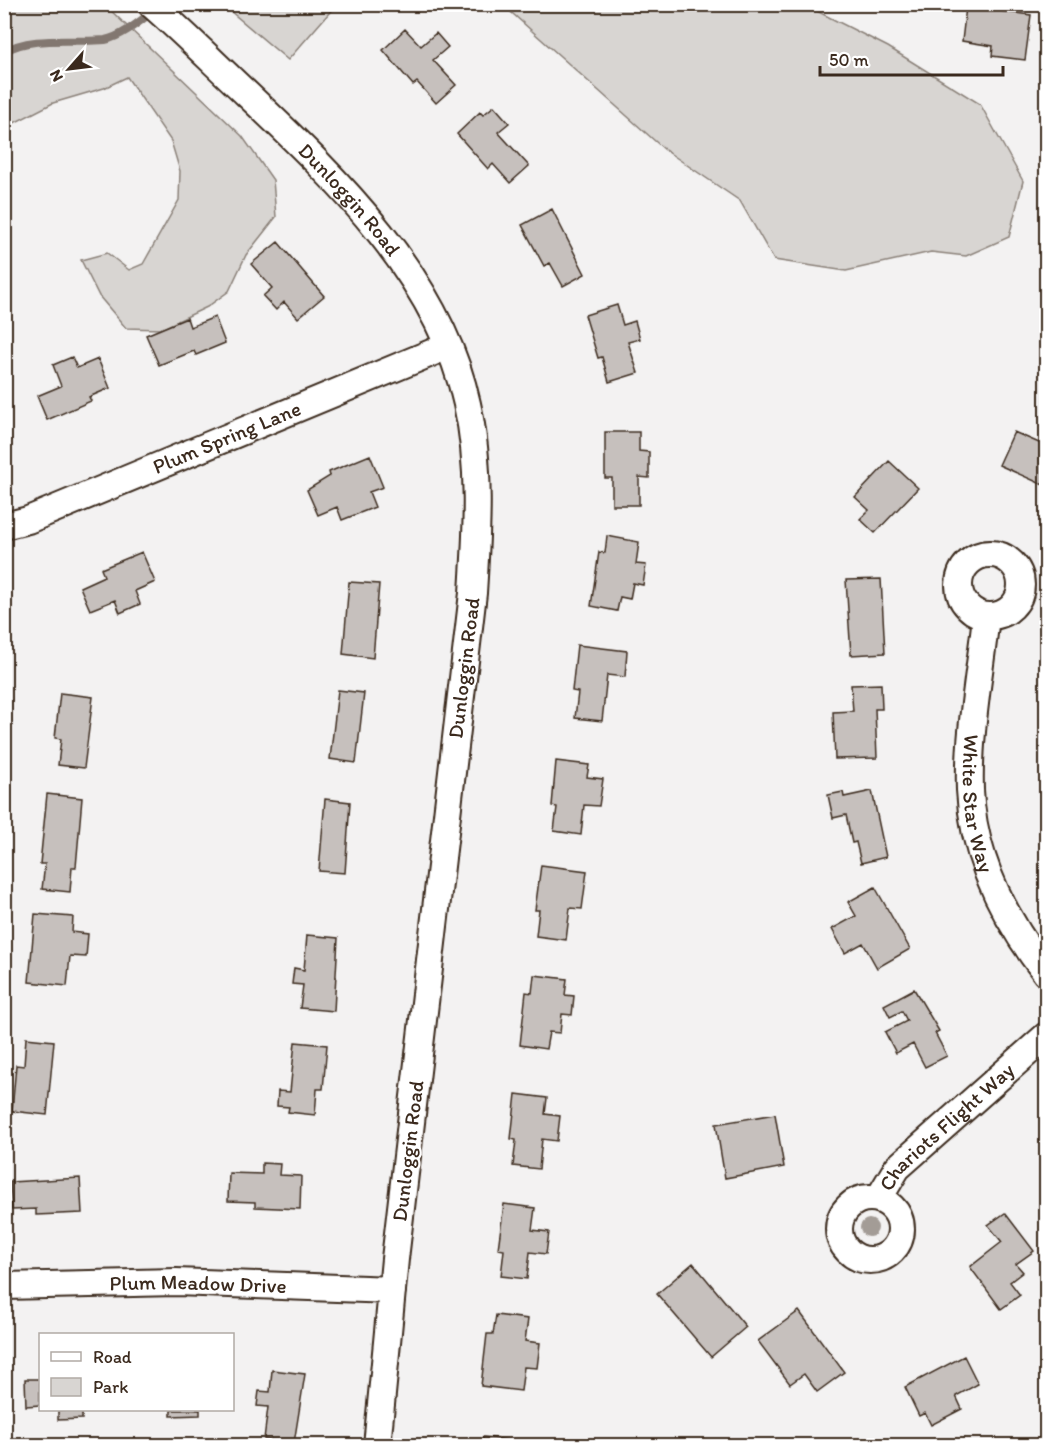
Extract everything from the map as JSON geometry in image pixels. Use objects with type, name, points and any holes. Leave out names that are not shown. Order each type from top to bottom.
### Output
[{"type":"street","name":"Dunloggin Road","points":[[151,4],[300,143],[360,210],[422,294],[448,346],[467,402],[474,448],[478,506],[474,584],[376,1446]]},
{"type":"street","name":"Plum Spring Lane","points":[[4,526],[46,512],[448,346]]},
{"type":"street","name":"White Star Way","points":[[986,616],[971,750],[970,791],[976,832],[1000,905],[1047,973]]},
{"type":"street","name":"Chariots Flight Way","points":[[879,1198],[897,1168],[1047,1036]]},
{"type":"street","name":"Plum Meadow Drive","points":[[4,1286],[176,1282],[392,1290]]},
{"type":"green space","points":[[5,5],[105,5],[242,136],[273,180],[276,217],[246,255],[229,291],[207,307],[161,329],[126,328],[99,296],[81,260],[107,253],[129,270],[143,264],[179,200],[180,171],[171,141],[127,77],[104,88],[53,103],[8,126],[5,132]]},
{"type":"green space","points":[[223,5],[336,5],[288,60]]},
{"type":"green space","points":[[503,5],[805,5],[888,47],[980,104],[1023,181],[1009,237],[966,256],[931,252],[846,271],[774,260],[740,201],[665,150]]},
{"type":"building","points":[[904,4],[941,4],[940,11]]},
{"type":"building","points":[[966,7],[1031,15],[1025,60],[992,56],[993,46],[962,41]]},
{"type":"building","points":[[405,29],[421,46],[436,33],[448,47],[433,60],[456,85],[436,103],[417,82],[413,85],[383,50]]},
{"type":"building","points":[[494,106],[509,123],[498,132],[529,166],[510,183],[493,164],[488,169],[457,134],[480,112],[483,115]]},
{"type":"building","points":[[552,209],[585,274],[563,286],[550,263],[544,266],[522,225]]},
{"type":"building","points":[[278,242],[324,296],[298,318],[284,302],[276,310],[263,296],[272,288],[251,264]]},
{"type":"building","points":[[617,305],[623,325],[635,321],[640,339],[628,342],[638,373],[609,382],[602,357],[598,358],[585,315]]},
{"type":"building","points":[[215,317],[225,343],[196,355],[194,351],[159,365],[146,335],[187,318],[190,327]]},
{"type":"building","points":[[72,357],[77,368],[98,359],[110,388],[89,397],[91,401],[47,420],[37,396],[61,386],[53,365]]},
{"type":"building","points":[[605,432],[639,432],[639,451],[649,452],[649,478],[639,477],[639,505],[612,505],[612,478],[605,478]]},
{"type":"building","points":[[1014,432],[1046,446],[1046,486],[999,465]]},
{"type":"building","points":[[370,455],[383,487],[369,492],[375,507],[342,520],[337,507],[318,515],[307,490],[330,476],[329,472]]},
{"type":"building","points":[[889,461],[918,488],[875,533],[860,519],[869,510],[855,497]]},
{"type":"building","points":[[607,536],[639,542],[636,564],[646,565],[643,585],[633,583],[630,599],[620,597],[617,611],[591,606],[599,552],[605,553]]},
{"type":"building","points":[[142,552],[155,582],[135,591],[140,604],[120,613],[115,600],[90,610],[80,587],[104,576],[101,569]]},
{"type":"building","points":[[881,579],[885,653],[851,655],[846,580]]},
{"type":"building","points":[[349,582],[379,584],[373,658],[343,654]]},
{"type":"building","points":[[577,645],[627,651],[625,677],[607,675],[602,721],[575,718],[578,692],[572,691]]},
{"type":"building","points":[[881,684],[882,709],[875,709],[877,758],[835,759],[833,712],[853,711],[851,685]]},
{"type":"building","points":[[338,690],[364,693],[356,763],[330,759]]},
{"type":"building","points":[[60,693],[93,697],[84,768],[58,765],[61,739],[55,738]]},
{"type":"building","points":[[556,761],[589,765],[587,777],[603,779],[599,806],[584,805],[581,835],[554,831],[557,807],[552,806]]},
{"type":"building","points":[[872,791],[886,857],[861,863],[856,842],[852,843],[846,815],[833,818],[828,795],[843,792],[844,797]]},
{"type":"building","points":[[47,794],[82,798],[76,867],[72,867],[70,892],[42,889],[45,864],[40,864]]},
{"type":"building","points":[[325,799],[350,802],[345,873],[319,871]]},
{"type":"building","points":[[541,865],[587,871],[582,909],[570,908],[566,940],[536,936],[539,910],[535,910]]},
{"type":"building","points":[[875,887],[910,949],[877,968],[863,943],[845,953],[832,929],[856,916],[848,902]]},
{"type":"building","points":[[35,914],[73,917],[72,932],[88,934],[86,957],[70,956],[67,986],[29,982]]},
{"type":"building","points":[[307,935],[338,938],[334,1011],[300,1008],[303,985],[292,984],[294,968],[304,970]]},
{"type":"building","points":[[534,975],[567,979],[565,995],[574,996],[572,1015],[562,1014],[560,1033],[549,1032],[546,1049],[520,1045],[526,992],[532,993]]},
{"type":"building","points":[[914,989],[939,1031],[935,1033],[947,1056],[925,1067],[913,1044],[896,1053],[885,1032],[907,1021],[902,1011],[890,1017],[884,1005]]},
{"type":"building","points":[[26,1038],[54,1041],[47,1115],[12,1111],[16,1065],[24,1066]]},
{"type":"building","points":[[295,1042],[327,1045],[323,1089],[317,1089],[315,1115],[288,1112],[289,1107],[277,1106],[278,1091],[290,1092]]},
{"type":"building","points":[[516,1094],[547,1098],[545,1114],[560,1116],[557,1141],[542,1139],[539,1169],[513,1166],[516,1140],[511,1139]]},
{"type":"building","points":[[775,1114],[784,1167],[725,1178],[716,1124]]},
{"type":"building","points":[[262,1163],[280,1164],[279,1175],[301,1176],[300,1209],[255,1207],[255,1202],[228,1201],[229,1173],[262,1174]]},
{"type":"building","points":[[80,1178],[82,1213],[36,1215],[36,1209],[12,1210],[10,1182]]},
{"type":"building","points":[[504,1204],[535,1208],[532,1230],[549,1232],[546,1254],[530,1252],[527,1279],[501,1276],[504,1250],[498,1249]]},
{"type":"building","points":[[1005,1213],[1034,1251],[1016,1264],[1023,1272],[1010,1282],[1020,1295],[1001,1309],[970,1267],[1002,1242],[988,1225]]},
{"type":"building","points":[[693,1263],[746,1327],[711,1357],[657,1294]]},
{"type":"building","points":[[799,1311],[844,1372],[817,1392],[804,1374],[790,1384],[758,1341]]},
{"type":"building","points":[[496,1315],[528,1319],[525,1341],[540,1343],[537,1368],[524,1367],[521,1391],[481,1386],[487,1334],[493,1334]]},
{"type":"building","points":[[964,1356],[978,1384],[956,1396],[962,1409],[931,1425],[925,1413],[919,1416],[905,1387]]},
{"type":"building","points":[[272,1370],[305,1374],[294,1443],[264,1439],[268,1407],[257,1406],[259,1391],[270,1392]]},
{"type":"building","points":[[25,1379],[39,1379],[39,1405],[26,1406]]},
{"type":"building","points":[[58,1411],[82,1411],[82,1419],[58,1420]]},
{"type":"building","points":[[171,1411],[200,1411],[200,1415],[171,1416]]},
{"type":"building","points":[[483,1437],[508,1440],[508,1446],[482,1446]]},
{"type":"waterway","points":[[4,52],[27,43],[105,40],[123,32],[152,12]]}]
